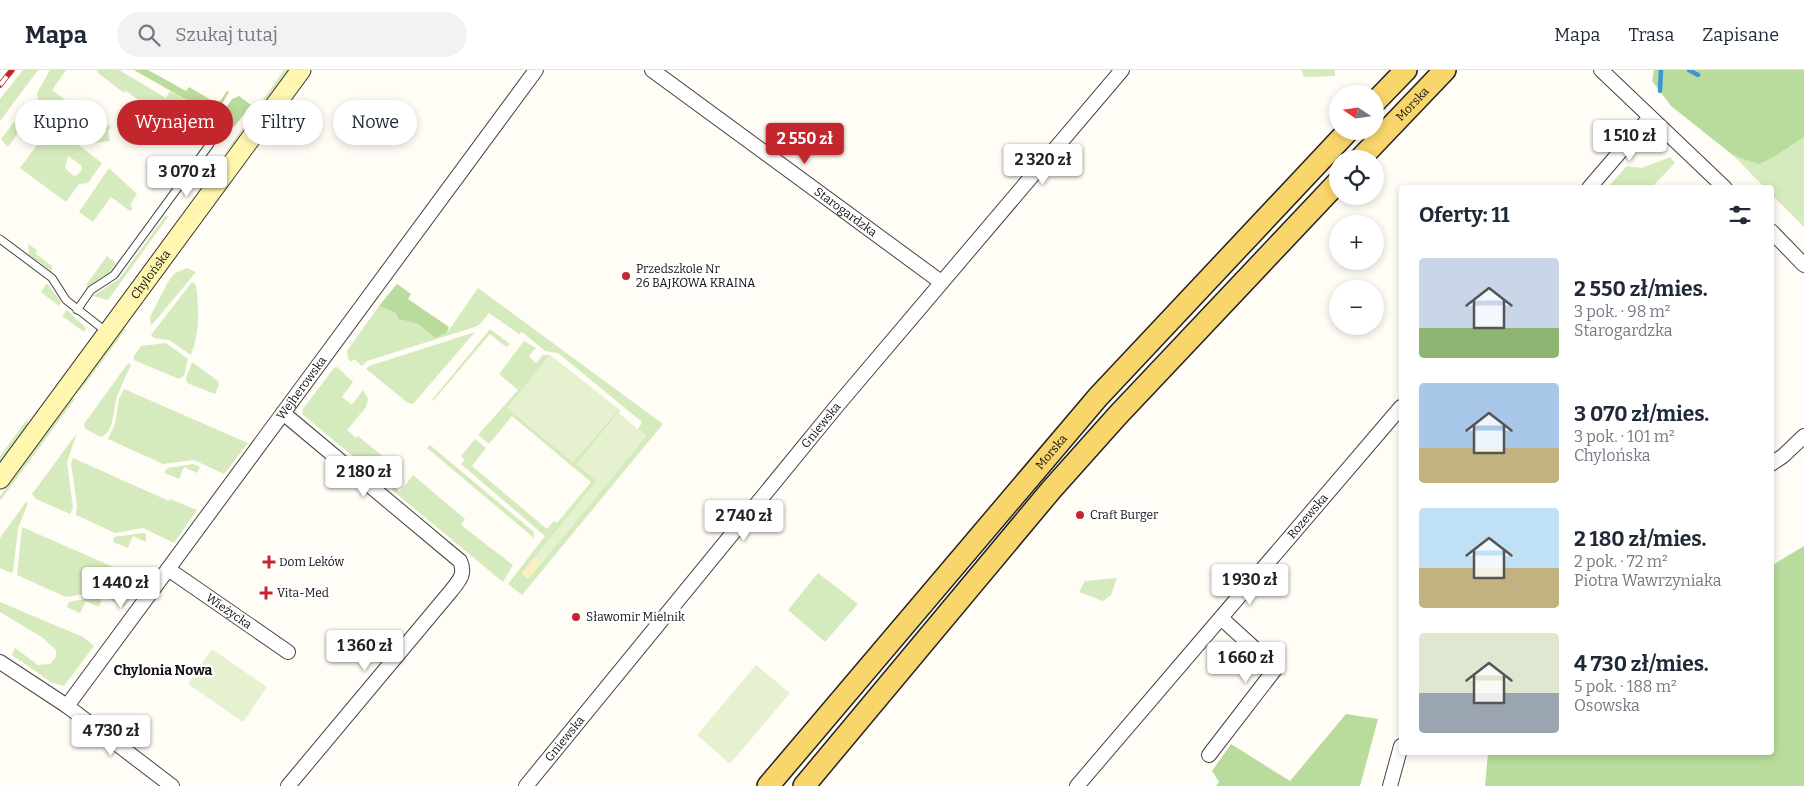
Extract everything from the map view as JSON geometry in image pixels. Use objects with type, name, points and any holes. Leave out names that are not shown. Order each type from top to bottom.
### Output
[{"type":"main road","points":[[1384,93],[1406,70]]},
{"type":"main road","name":"Morska","points":[[1369,150],[1445,70]]},
{"type":"main road","name":"Morska","points":[[768,786],[1098,397],[1340,140]]},
{"type":"main road","points":[[804,786],[1057,483],[1151,379],[1329,191]]},
{"type":"street","name":"Chylońska","points":[[0,479],[301,70]]},
{"type":"street","name":"Wejherowska","points":[[67,706],[536,70]]},
{"type":"street","name":"Starogardzka","points":[[652,70],[942,282]]},
{"type":"street","name":"Gniewska","points":[[526,786],[836,406],[1122,70]]},
{"type":"street","points":[[1601,70],[1722,185]]},
{"type":"street","points":[[1592,185],[1650,117]]},
{"type":"street","points":[[1774,234],[1804,265]]},
{"type":"street","name":"Rozewska","points":[[1077,786],[1399,409]]},
{"type":"street","points":[[283,413],[460,561],[463,569],[461,578],[451,592],[288,786]]},
{"type":"street","points":[[1774,462],[1784,456],[1804,436]]},
{"type":"street","name":"Wieżycka","points":[[168,569],[288,652]]},
{"type":"street","points":[[1209,755],[1276,668],[1221,618]]},
{"type":"street","points":[[0,662],[67,706],[172,786]]},
{"type":"street","points":[[1390,786],[1399,753]]},
{"type":"lane","points":[[77,310],[91,290],[114,275],[209,145]]},
{"type":"lane","points":[[0,240],[52,278],[66,300],[108,333]]},
{"type":"green space","points":[[23,70],[38,70],[0,121],[0,99]]},
{"type":"green space","points":[[50,70],[66,70],[52,90],[65,100],[38,100],[37,93]]},
{"type":"green space","points":[[97,70],[119,70],[166,98],[170,91],[186,100],[138,100],[126,91],[124,93],[98,73]]},
{"type":"green space","points":[[134,70],[148,70],[186,91],[189,87],[211,100],[187,100]]},
{"type":"green space","points":[[284,70],[289,70],[267,100],[263,100]]},
{"type":"green space","points":[[1301,70],[1335,70],[1335,76],[1304,77]]},
{"type":"green space","points":[[1654,70],[1804,70],[1804,137],[1774,157],[1759,164],[1734,156],[1671,106],[1652,81]]},
{"type":"green space","points":[[227,91],[229,92],[224,100],[221,100]]},
{"type":"green space","points":[[239,96],[244,100],[243,115],[234,127],[233,127],[232,99]]},
{"type":"green space","points":[[15,121],[15,137],[8,147],[1,139]]},
{"type":"green space","points":[[107,124],[111,127],[108,131],[110,141],[107,141]]},
{"type":"green space","points":[[243,128],[243,133],[233,145],[233,142]]},
{"type":"green space","points":[[1804,137],[1804,227],[1774,197],[1774,185],[1762,185],[1734,156],[1759,163],[1774,157]]},
{"type":"green space","points":[[37,145],[79,145],[102,163],[88,183],[79,184],[66,202],[20,168]],"holes":[[[68,156],[81,165],[82,170],[74,176],[65,168]]]},
{"type":"green space","points":[[1670,157],[1675,163],[1654,185],[1610,185],[1627,166],[1642,168]]},
{"type":"green space","points":[[109,168],[137,194],[130,205],[133,208],[130,211],[111,197],[93,222],[79,212]]},
{"type":"green space","points":[[166,215],[168,217],[108,300],[93,296],[119,279]]},
{"type":"green space","points":[[28,244],[37,250],[36,254],[52,266],[52,272],[29,255]]},
{"type":"green space","points":[[107,256],[116,263],[109,273],[87,287],[86,285]]},
{"type":"green space","points":[[187,268],[196,272],[151,326],[150,317],[168,282],[175,273]]},
{"type":"green space","points":[[192,282],[196,285],[198,320],[196,338],[191,355],[169,340],[154,338],[151,335]]},
{"type":"green space","points":[[47,283],[61,302],[59,306],[41,292]]},
{"type":"green space","points":[[397,284],[411,294],[408,299],[449,327],[447,333],[435,338],[418,324],[399,319],[396,313],[379,306]]},
{"type":"green space","points":[[478,288],[663,424],[522,595],[508,584],[545,536],[461,464],[465,460],[461,456],[475,439],[486,448],[472,466],[547,529],[554,521],[557,523],[591,482],[512,416],[489,444],[478,435],[518,390],[499,374],[524,341],[536,348],[529,356],[536,363],[543,355],[550,355],[508,408],[573,462],[619,409],[620,411],[577,464],[597,481],[522,573],[528,579],[646,436],[638,429],[642,422],[558,353],[545,351],[522,332],[519,334],[489,313],[475,327],[367,361],[362,366],[354,359],[351,362],[348,358],[347,351],[379,306],[396,313],[405,321],[418,324],[435,338],[447,333]]},
{"type":"green space","points":[[67,310],[86,328],[84,332],[62,316]]},
{"type":"green space","points":[[122,329],[126,329],[80,391],[78,390]]},
{"type":"green space","points":[[490,329],[510,344],[506,347],[490,334],[433,401],[432,400]]},
{"type":"green space","points":[[475,332],[413,404],[408,403],[366,369],[369,366]]},
{"type":"green space","points":[[166,343],[188,359],[184,376],[179,379],[134,360],[134,356],[141,346]]},
{"type":"green space","points":[[550,355],[619,409],[573,462],[507,408]]},
{"type":"green space","points":[[192,362],[218,381],[219,385],[215,394],[187,383],[186,378]]},
{"type":"green space","points":[[128,363],[131,365],[116,399],[109,430],[101,437],[85,429],[84,424]]},
{"type":"green space","points":[[337,367],[353,382],[342,397],[352,405],[363,390],[368,399],[366,407],[347,430],[356,438],[358,436],[391,463],[380,475],[386,480],[384,482],[302,414],[303,409],[334,368]]},
{"type":"green space","points":[[124,389],[248,443],[224,474],[194,460],[163,464],[108,439],[115,424],[119,399]]},
{"type":"green space","points":[[72,398],[75,399],[0,501],[0,496]]},
{"type":"green space","points":[[619,413],[646,436],[541,563],[534,558],[597,481],[577,464]]},
{"type":"green space","points":[[28,418],[27,427],[0,464],[0,456]]},
{"type":"green space","points":[[77,433],[67,462],[73,508],[70,514],[36,499],[32,494]]},
{"type":"green space","points":[[430,445],[534,532],[534,538],[427,448]]},
{"type":"green space","points":[[73,458],[169,501],[170,499],[197,510],[174,543],[143,528],[115,533],[76,515],[77,505],[71,464]]},
{"type":"green space","points":[[194,464],[200,467],[197,473],[184,467],[179,479],[164,473],[167,468]]},
{"type":"green space","points":[[413,475],[465,519],[461,525],[513,565],[503,582],[392,490],[394,487],[400,492]]},
{"type":"green space","points":[[26,502],[28,503],[18,528],[13,572],[11,573],[0,568],[0,538]]},
{"type":"green space","points":[[22,527],[118,569],[146,579],[124,607],[96,592],[66,597],[17,575]]},
{"type":"green space","points":[[146,534],[146,542],[133,536],[128,548],[113,542],[114,537]]},
{"type":"green space","points":[[1804,546],[1804,786],[1485,786],[1488,755],[1774,755],[1774,564]]},
{"type":"green space","points":[[818,573],[858,604],[825,642],[788,610]]},
{"type":"green space","points":[[1117,578],[1111,595],[1103,601],[1079,592],[1085,581]]},
{"type":"green space","points":[[95,597],[101,600],[99,607],[86,601],[80,613],[67,607],[69,602]]},
{"type":"green space","points":[[0,602],[83,637],[94,646],[64,686],[51,682],[12,655],[15,648],[38,665],[50,664],[56,657],[56,650],[43,638],[0,612]]},
{"type":"green space","points":[[212,649],[267,687],[243,722],[188,684]]},
{"type":"green space","points":[[756,665],[790,693],[730,764],[697,735]]},
{"type":"green space","points":[[1346,714],[1378,719],[1360,786],[1216,786],[1219,782],[1212,771],[1231,744],[1290,781]]},
{"type":"sand","points":[[534,558],[541,563],[528,579],[522,573]]},
{"type":"waterway","points":[[1660,91],[1661,70]]},
{"type":"waterway","points":[[1689,70],[1698,75]]},
{"type":"railway","points":[[0,85],[12,70]]},
{"type":"place","name":"Przedszkole Nr 26 BAJKOWA KRAINA","points":[[626,276]]},
{"type":"place","name":"Craft Burger","points":[[1080,515]]},
{"type":"place","name":"Dom Leków","points":[[269,562]]},
{"type":"place","name":"Vita-Med","points":[[266,593]]},
{"type":"place","name":"Sławomir Mielnik","points":[[576,617]]},
{"type":"district","name":"Chylonia Nowa","points":[[163,670]]}]
